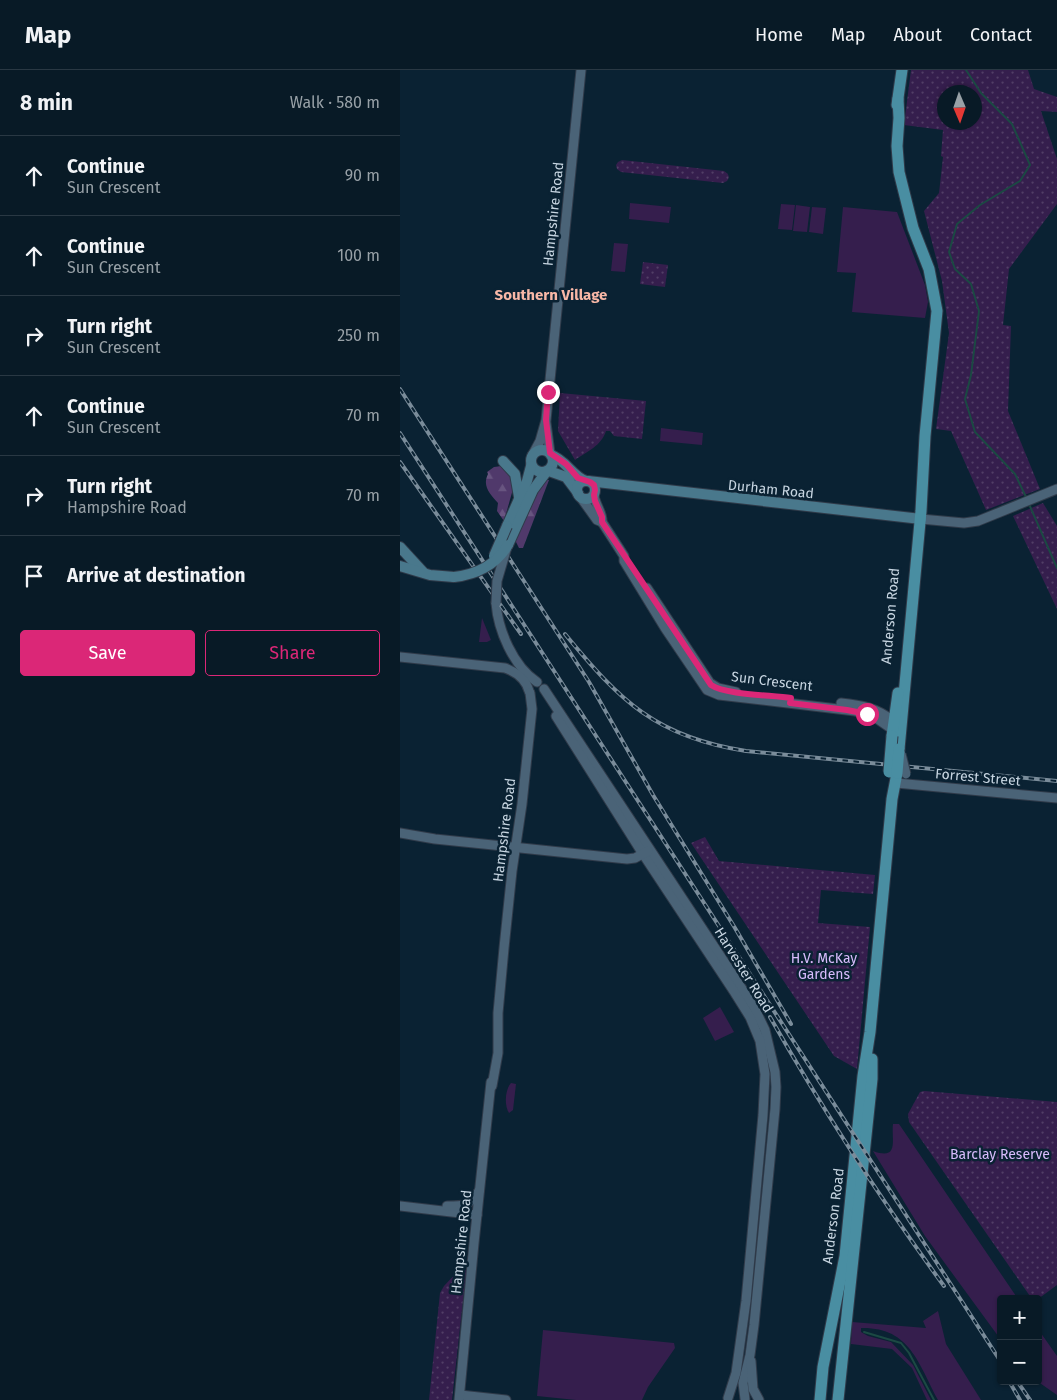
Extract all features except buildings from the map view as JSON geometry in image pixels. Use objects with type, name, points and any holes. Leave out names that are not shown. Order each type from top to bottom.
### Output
[{"type":"main road","name":"Anderson Road","points":[[820,1400],[823,1367],[845,1256],[863,1076],[869,1035],[892,799],[899,749],[896,731],[926,436],[936,304],[929,269],[914,228],[904,210],[896,188],[890,162],[890,136],[902,70]]},
{"type":"main road","points":[[400,566],[426,574],[454,576],[469,574],[485,568],[500,558],[508,545],[519,497],[527,481],[531,466],[530,460],[533,454],[542,450],[551,454],[566,464],[578,478],[587,481],[594,485],[594,494],[586,499],[579,494],[580,484],[587,481]]},
{"type":"main road","points":[[485,568],[533,490],[554,462],[551,454]]},
{"type":"main road","points":[[504,461],[515,474],[519,497]]},
{"type":"main road","points":[[531,466],[537,472],[548,471]]},
{"type":"main road","name":"Sun Crescent","points":[[548,471],[562,474],[579,494]]},
{"type":"main road","name":"Durham Road","points":[[587,481],[917,519]]},
{"type":"main road","name":"Durham Road","points":[[594,494],[604,489],[627,486]]},
{"type":"main road","points":[[400,548],[426,574]]},
{"type":"main road","points":[[400,548],[400,557]]},
{"type":"main road","name":"Anderson Road","points":[[896,777],[896,704],[907,631]]},
{"type":"main road","name":"Anderson Road","points":[[838,1400],[872,1078],[869,1035]]},
{"type":"street","name":"Hampshire Road","points":[[533,454],[540,441],[546,420],[581,70]]},
{"type":"street","name":"Hampshire Road","points":[[546,420],[551,454]]},
{"type":"street","points":[[917,519],[964,523],[978,521],[1057,489]]},
{"type":"street","name":"Sun Crescent","points":[[579,494],[597,520],[602,522]]},
{"type":"street","name":"Sun Crescent","points":[[594,494],[602,522],[712,685],[729,691],[861,712],[876,718],[896,731]]},
{"type":"street","name":"Hampshire Road","points":[[459,1397],[492,1086],[492,1052],[532,709],[536,693],[531,684],[537,682],[521,665],[501,630],[496,603],[497,581],[508,545]]},
{"type":"street","name":"Harvester Road","points":[[400,656],[505,668],[519,677],[551,707],[750,1016],[760,1041],[766,1081],[746,1301],[735,1378],[728,1399]]},
{"type":"street","name":"Sun Crescent","points":[[791,700],[861,705],[879,711],[896,731]]},
{"type":"street","points":[[861,705],[890,707],[896,704]]},
{"type":"street","name":"Forrest Street","points":[[896,777],[910,780],[917,785],[1057,798]]},
{"type":"street","points":[[400,833],[627,859],[635,858],[646,852]]},
{"type":"street","name":"Harvester Road","points":[[646,852],[754,1006],[765,1030],[775,1072],[774,1119],[750,1356],[743,1383],[746,1400]]},
{"type":"street","points":[[427,1210],[465,1206],[474,1200],[480,1188]]},
{"type":"street","points":[[400,1206],[477,1215]]},
{"type":"street","points":[[750,1356],[753,1389],[759,1400]]},
{"type":"street","points":[[728,1399],[738,1396],[746,1400]]},
{"type":"street","points":[[459,1397],[506,1400]]},
{"type":"green space","points":[[911,70],[1028,70],[1034,89],[1057,97],[1057,112],[1041,111],[1057,159],[1057,204],[1009,269],[1003,325],[1011,326],[1008,411],[1040,489],[986,510],[951,431],[936,429],[949,333],[942,281],[924,211],[939,193],[943,157],[941,156],[943,130],[982,130],[982,85],[937,85],[937,129],[904,125]]},
{"type":"green space","points":[[622,160],[724,171],[729,177],[723,183],[621,172],[617,169],[616,165]]},
{"type":"green space","points":[[630,203],[671,207],[669,223],[629,219]]},
{"type":"green space","points":[[781,204],[795,205],[792,230],[778,229]]},
{"type":"green space","points":[[796,205],[810,207],[807,232],[793,231]]},
{"type":"green space","points":[[812,207],[826,208],[823,234],[809,232]]},
{"type":"green space","points":[[843,207],[897,212],[925,285],[928,302],[925,318],[852,312],[856,273],[837,272]]},
{"type":"green space","points":[[614,243],[628,244],[625,272],[611,271]]},
{"type":"green space","points":[[643,262],[668,265],[665,287],[640,284]]},
{"type":"green space","points":[[560,393],[646,401],[642,439],[614,436],[610,431],[606,431],[601,441],[575,460],[558,431]]},
{"type":"green space","points":[[661,428],[703,433],[702,445],[660,441]]},
{"type":"green space","points":[[502,466],[513,475],[513,489],[504,521],[497,511],[498,503],[486,486],[487,472],[494,467]]},
{"type":"green space","points":[[546,480],[549,480],[523,548],[519,548],[515,540],[538,492]]},
{"type":"green space","points":[[1043,503],[1057,526],[1057,609],[1013,516]]},
{"type":"green space","points":[[482,618],[491,640],[487,642],[479,642]]},
{"type":"green space","name":"H.V. McKay Gardens","points":[[705,837],[719,861],[875,875],[873,894],[821,890],[818,923],[870,927],[857,1069],[834,1056],[691,843]]},
{"type":"green space","points":[[720,1007],[734,1032],[715,1041],[703,1018]]},
{"type":"green space","points":[[511,1083],[516,1084],[513,1110],[509,1113],[506,1106],[506,1098],[507,1090]]},
{"type":"green space","name":"Barclay Reserve","points":[[920,1092],[1057,1102],[1057,1285],[1042,1296],[1029,1295],[909,1122],[908,1114]]},
{"type":"green space","points":[[893,1124],[899,1124],[1015,1295],[997,1295],[997,1335],[925,1236],[873,1151],[887,1153],[891,1151]]},
{"type":"green space","points":[[460,1269],[466,1270],[466,1273],[452,1400],[429,1400],[440,1293]]},
{"type":"green space","points":[[938,1311],[946,1344],[981,1400],[938,1400],[918,1361],[902,1341],[891,1334],[878,1329],[861,1328],[861,1332],[868,1336],[891,1342],[913,1365],[931,1400],[927,1400],[912,1368],[892,1349],[851,1344],[852,1322],[926,1328],[923,1321]]},
{"type":"green space","points":[[543,1330],[674,1343],[675,1348],[648,1387],[642,1400],[576,1400],[537,1396]]},
{"type":"green space","points":[[1042,1335],[1057,1356],[1057,1395],[1042,1384]]},
{"type":"waterway","points":[[966,70],[981,93],[1012,124],[1030,165],[1020,181],[980,205],[957,224],[949,252],[955,269],[971,284],[979,311],[971,375],[965,399],[975,432],[1015,474],[1027,499]]},
{"type":"waterway","points":[[1029,504],[1057,568]]},
{"type":"waterway","points":[[864,1332],[901,1343],[909,1353],[934,1400]]},
{"type":"railway","points":[[400,389],[589,682],[653,795],[735,928],[791,1024]]},
{"type":"railway","points":[[400,433],[997,1356]]},
{"type":"railway","points":[[400,462],[521,634]]},
{"type":"railway","points":[[565,634],[604,679],[642,712],[687,736],[715,745],[746,751],[1057,781]]},
{"type":"railway","points":[[770,1017],[853,1154],[944,1286]]},
{"type":"railway","points":[[1011,1385],[1020,1400]]},
{"type":"railway","points":[[1020,1385],[1030,1400]]},
{"type":"district","name":"Southern Village","points":[[551,295]]},
{"type":"route","points":[[548,392],[546,420],[551,455],[556,456],[566,464],[578,478],[591,482],[594,485],[595,501],[602,517],[602,522],[711,685],[729,691],[791,698],[790,703],[867,714]]}]
